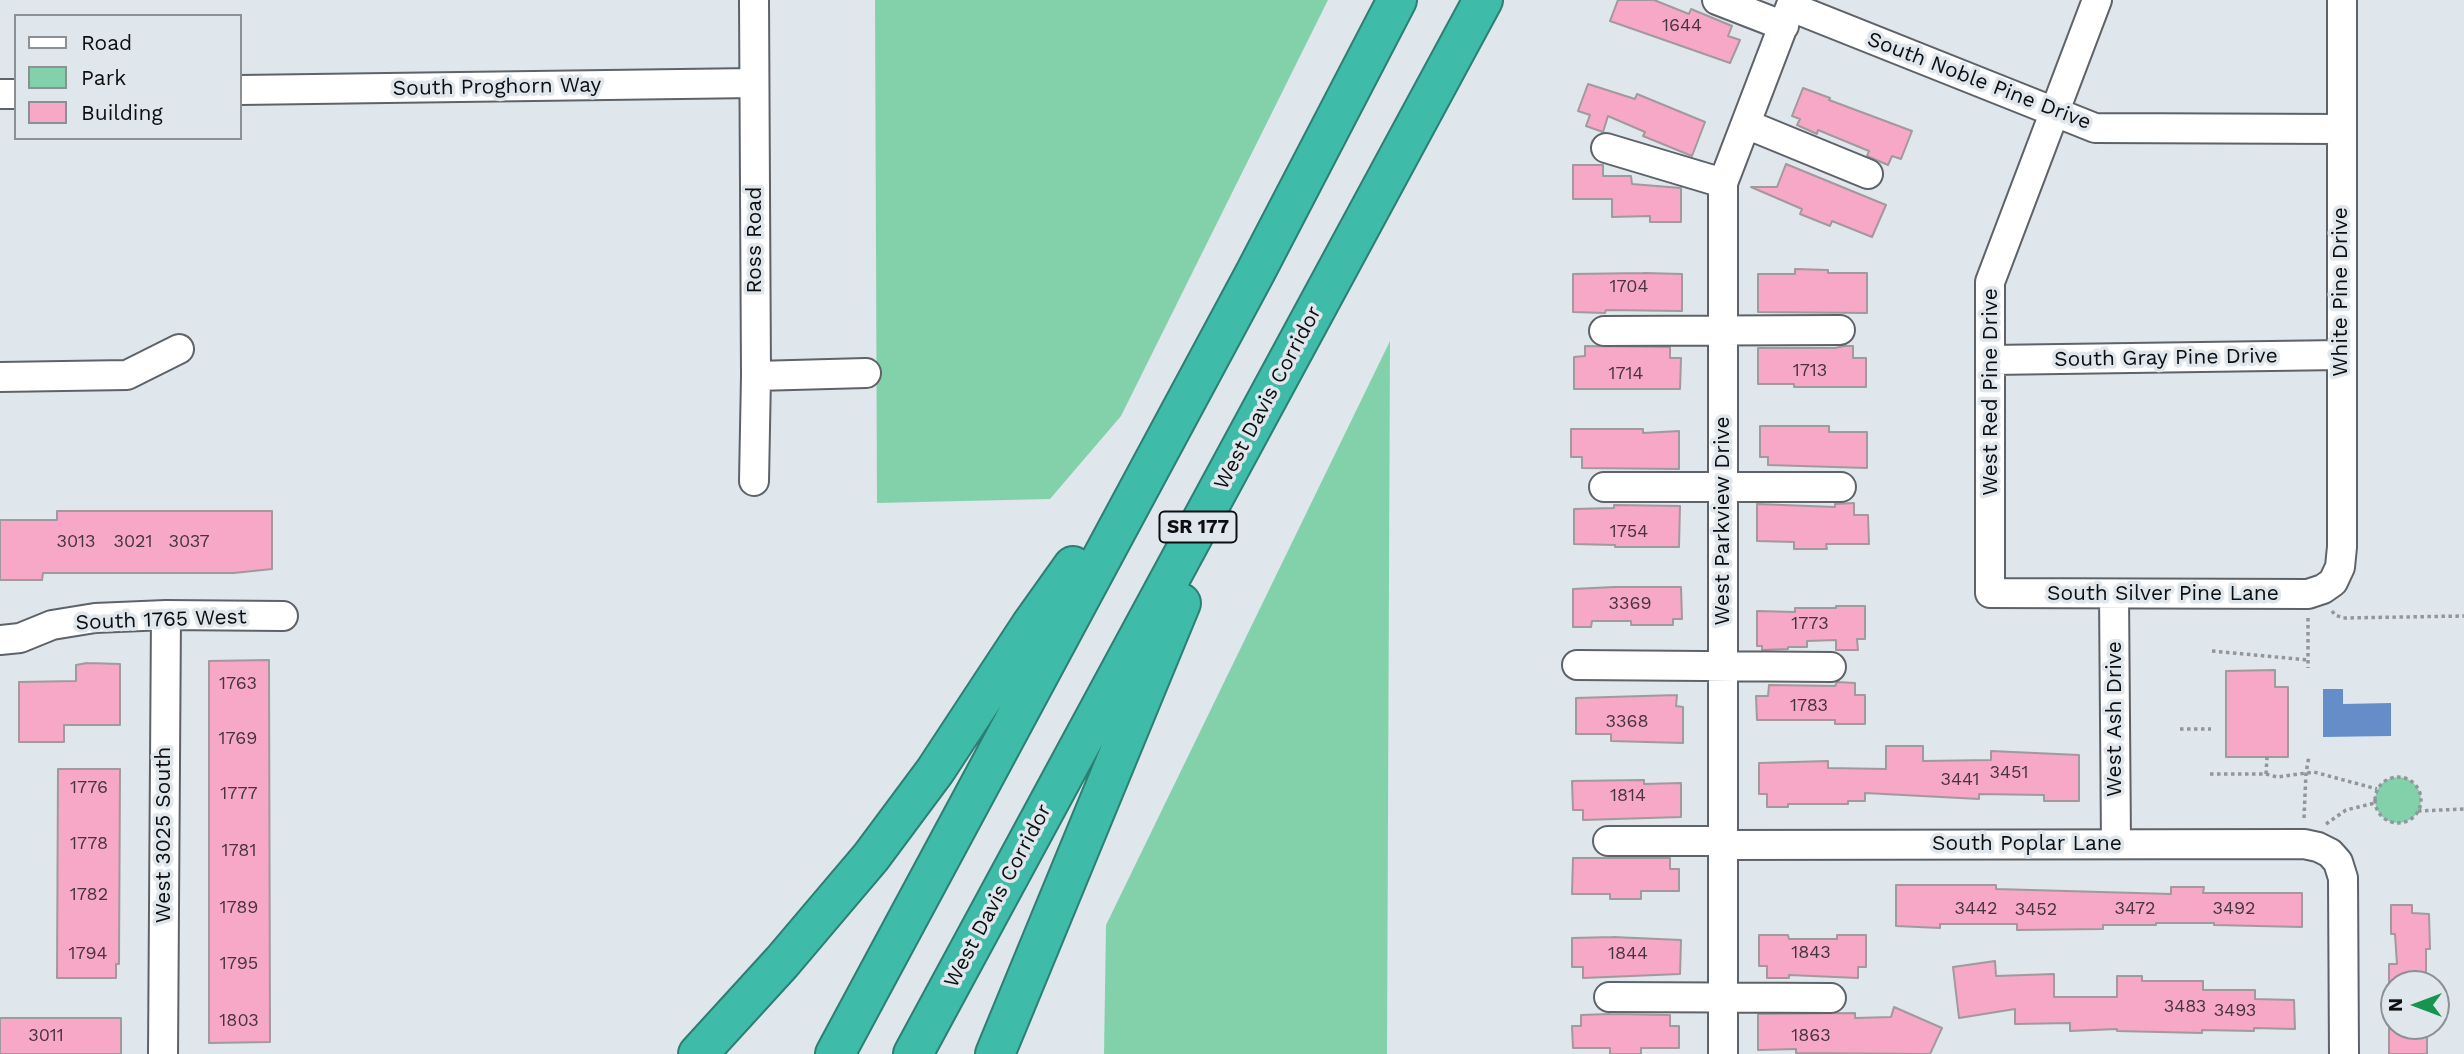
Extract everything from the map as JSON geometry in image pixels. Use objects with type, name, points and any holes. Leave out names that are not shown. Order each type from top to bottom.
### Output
[{"type":"highway","name":"SR 177","points":[[835,1054],[1156,459],[1397,0]]},
{"type":"highway","name":"West Davis Corridor","points":[[914,1054],[1483,0]]},
{"type":"highway","points":[[995,1054],[1148,684],[1242,446]]},
{"type":"highway","points":[[698,1054],[800,942],[879,846],[935,771],[1053,593],[1156,459]]},
{"type":"street","name":"Ross Road","points":[[754,0],[754,481]]},
{"type":"street","name":"South Noble Pine Drive","points":[[1717,0],[1789,11],[2095,128],[2341,129]]},
{"type":"street","name":"West Red Pine Drive","points":[[1990,593],[1990,282],[2097,0]]},
{"type":"street","name":"White Pine Drive","points":[[2331,594],[2340,567],[2342,547],[2342,0]]},
{"type":"street","name":"West Parkview Drive","points":[[1723,1054],[1723,183],[1789,11]]},
{"type":"street","name":"South Proghorn Way","points":[[242,90],[754,83]]},
{"type":"street","points":[[1746,124],[1868,174]]},
{"type":"street","points":[[1606,148],[1723,183]]},
{"type":"street","points":[[1604,331],[1840,331]]},
{"type":"street","points":[[0,377],[127,375],[179,349]]},
{"type":"street","name":"South Gray Pine Drive","points":[[1991,360],[2341,355]]},
{"type":"street","points":[[756,376],[866,373]]},
{"type":"street","points":[[1604,488],[1841,487]]},
{"type":"street","name":"South Silver Pine Lane","points":[[1990,593],[2308,594],[2323,589],[2331,594]]},
{"type":"street","name":"West Ash Drive","points":[[2114,594],[2116,844]]},
{"type":"street","name":"South 1765 West","points":[[0,640],[20,638],[52,625],[95,618],[166,615],[283,616]]},
{"type":"street","name":"West 3025 South","points":[[163,1054],[166,615]]},
{"type":"street","points":[[1577,665],[1831,667]]},
{"type":"street","name":"South Poplar Lane","points":[[1608,841],[2304,844],[2318,847],[2330,853],[2338,862],[2343,878],[2344,1054]]},
{"type":"street","points":[[1609,997],[1831,998]]},
{"type":"path","points":[[2331,594],[2335,615],[2343,618],[2464,616]]},
{"type":"path","points":[[2308,616],[2308,668]]},
{"type":"path","points":[[2212,651],[2308,660]]},
{"type":"path","points":[[2180,730],[2211,730]]},
{"type":"path","points":[[2304,818],[2309,756]]},
{"type":"path","points":[[2266,774],[2267,757]]},
{"type":"path","points":[[2210,774],[2266,774],[2277,777],[2314,772],[2377,789]]},
{"type":"path","points":[[2394,776],[2409,779],[2415,784],[2421,797],[2418,811],[2409,820],[2396,823],[2382,817],[2375,803],[2377,789],[2381,783],[2394,776]]},
{"type":"path","points":[[2325,825],[2346,810],[2375,803]]},
{"type":"path","points":[[2418,811],[2464,809]]},
{"type":"green space","points":[[875,0],[1328,0],[1121,416],[1050,499],[877,503]]},
{"type":"green space","points":[[1390,341],[1387,1054],[1104,1054],[1106,925]]},
{"type":"green space","points":[[2398,777],[2414,784],[2421,800],[2414,816],[2398,823],[2382,816],[2375,800],[2382,784]]},
{"type":"water","points":[[2323,689],[2343,689],[2343,704],[2391,703],[2391,736],[2323,737]]},
{"type":"building","points":[[1618,0],[1654,0],[1689,14],[1691,9],[1732,26],[1728,36],[1740,40],[1730,63],[1610,21]]},
{"type":"building","points":[[1588,84],[1635,99],[1637,94],[1705,122],[1692,156],[1643,136],[1645,132],[1608,116],[1603,132],[1586,126],[1590,115],[1578,111]]},
{"type":"building","points":[[1803,88],[1912,131],[1901,159],[1892,156],[1888,165],[1867,156],[1869,151],[1818,130],[1817,134],[1797,125],[1800,119],[1792,116]]},
{"type":"building","points":[[1786,164],[1886,205],[1872,237],[1832,221],[1830,226],[1800,214],[1802,209],[1751,187],[1777,187]]},
{"type":"building","points":[[1573,165],[1603,165],[1603,176],[1631,176],[1632,184],[1681,188],[1681,222],[1650,222],[1650,216],[1612,217],[1612,199],[1573,199]]},
{"type":"building","points":[[1795,269],[1828,270],[1828,273],[1867,273],[1867,313],[1758,312],[1758,274],[1795,274]]},
{"type":"building","points":[[1573,274],[1682,274],[1682,311],[1573,312]]},
{"type":"building","points":[[1585,346],[1670,347],[1670,358],[1681,358],[1680,389],[1574,389],[1574,357],[1585,356]]},
{"type":"building","points":[[1853,346],[1853,358],[1866,358],[1866,387],[1758,384],[1758,348]]},
{"type":"building","points":[[1760,426],[1829,426],[1829,432],[1867,432],[1867,468],[1768,465],[1768,457],[1760,457]]},
{"type":"building","points":[[1571,429],[1643,429],[1643,433],[1679,431],[1679,469],[1582,468],[1582,457],[1571,457]]},
{"type":"building","points":[[1854,503],[1854,515],[1868,515],[1869,544],[1826,544],[1827,549],[1794,549],[1794,542],[1757,541],[1757,504],[1835,507],[1835,504]]},
{"type":"building","points":[[1614,505],[1680,506],[1679,547],[1574,544],[1574,509],[1614,508]]},
{"type":"building","points":[[57,511],[272,511],[272,569],[234,573],[43,573],[42,580],[0,580],[0,520],[57,520]]},
{"type":"building","points":[[1681,587],[1682,619],[1673,619],[1673,625],[1592,621],[1591,627],[1573,627],[1573,589]]},
{"type":"building","points":[[1865,606],[1865,639],[1857,639],[1858,650],[1836,650],[1836,640],[1807,641],[1807,647],[1788,649],[1762,650],[1762,646],[1757,646],[1757,611],[1795,612],[1795,608]]},
{"type":"building","points":[[269,660],[270,1042],[209,1043],[209,661]]},
{"type":"building","points":[[120,664],[120,725],[64,725],[64,742],[19,742],[19,682],[76,681],[76,665]]},
{"type":"building","points":[[2275,670],[2275,687],[2288,687],[2288,757],[2226,757],[2226,671]]},
{"type":"building","points":[[1837,682],[1855,683],[1855,695],[1865,695],[1865,724],[1835,724],[1835,720],[1757,720],[1756,696],[1768,696],[1769,685],[1835,686]]},
{"type":"building","points":[[1677,695],[1676,706],[1683,707],[1683,743],[1611,741],[1611,734],[1576,734],[1576,698]]},
{"type":"building","points":[[1886,746],[1923,746],[1923,761],[1991,760],[1991,751],[2079,755],[2079,801],[2044,801],[2044,795],[1979,794],[1979,799],[1865,793],[1865,801],[1848,801],[1848,804],[1788,804],[1788,807],[1767,807],[1767,794],[1759,794],[1759,763],[1828,761],[1828,768],[1886,769]]},
{"type":"building","points":[[58,769],[120,769],[119,964],[116,964],[116,978],[57,978]]},
{"type":"building","points":[[1644,780],[1644,784],[1681,783],[1681,817],[1583,820],[1583,810],[1573,810],[1572,781]]},
{"type":"building","points":[[1573,858],[1670,858],[1670,869],[1679,869],[1679,891],[1641,891],[1641,899],[1610,899],[1610,894],[1572,894]]},
{"type":"building","points":[[1896,885],[1996,885],[1996,889],[2171,894],[2171,887],[2204,887],[2203,893],[2302,893],[2302,927],[2214,923],[2017,930],[2017,924],[1940,924],[1940,928],[1896,926]]},
{"type":"building","points":[[2391,905],[2412,905],[2412,913],[2429,914],[2430,949],[2426,949],[2426,970],[2389,970],[2389,964],[2397,964],[2395,934],[2391,934]]},
{"type":"building","points":[[1759,935],[1788,935],[1789,939],[1837,939],[1837,935],[1866,935],[1866,967],[1858,967],[1858,978],[1789,975],[1789,978],[1767,978],[1767,966],[1759,966]]},
{"type":"building","points":[[1572,938],[1681,940],[1680,974],[1583,978],[1583,967],[1572,967]]},
{"type":"building","points":[[1995,961],[1996,976],[2054,974],[2054,997],[2117,997],[2117,976],[2142,976],[2142,981],[2203,981],[2203,990],[2255,990],[2255,999],[2294,1000],[2295,1029],[2202,1030],[2202,1033],[2117,1029],[2070,1031],[2070,1023],[2015,1024],[2015,1009],[1959,1018],[1953,967]]},
{"type":"building","points":[[1894,1007],[1942,1028],[1930,1054],[1796,1053],[1796,1049],[1758,1050],[1758,1014],[1855,1013],[1855,1018],[1891,1017]]},
{"type":"building","points":[[1581,1015],[1670,1015],[1670,1026],[1679,1026],[1679,1048],[1641,1048],[1641,1054],[1610,1054],[1610,1048],[1573,1048],[1572,1026],[1581,1026]]},
{"type":"building","points":[[0,1018],[121,1018],[121,1054],[0,1054]]},
{"type":"building","points":[[2389,1040],[2427,1040],[2427,1054],[2389,1054]]}]
